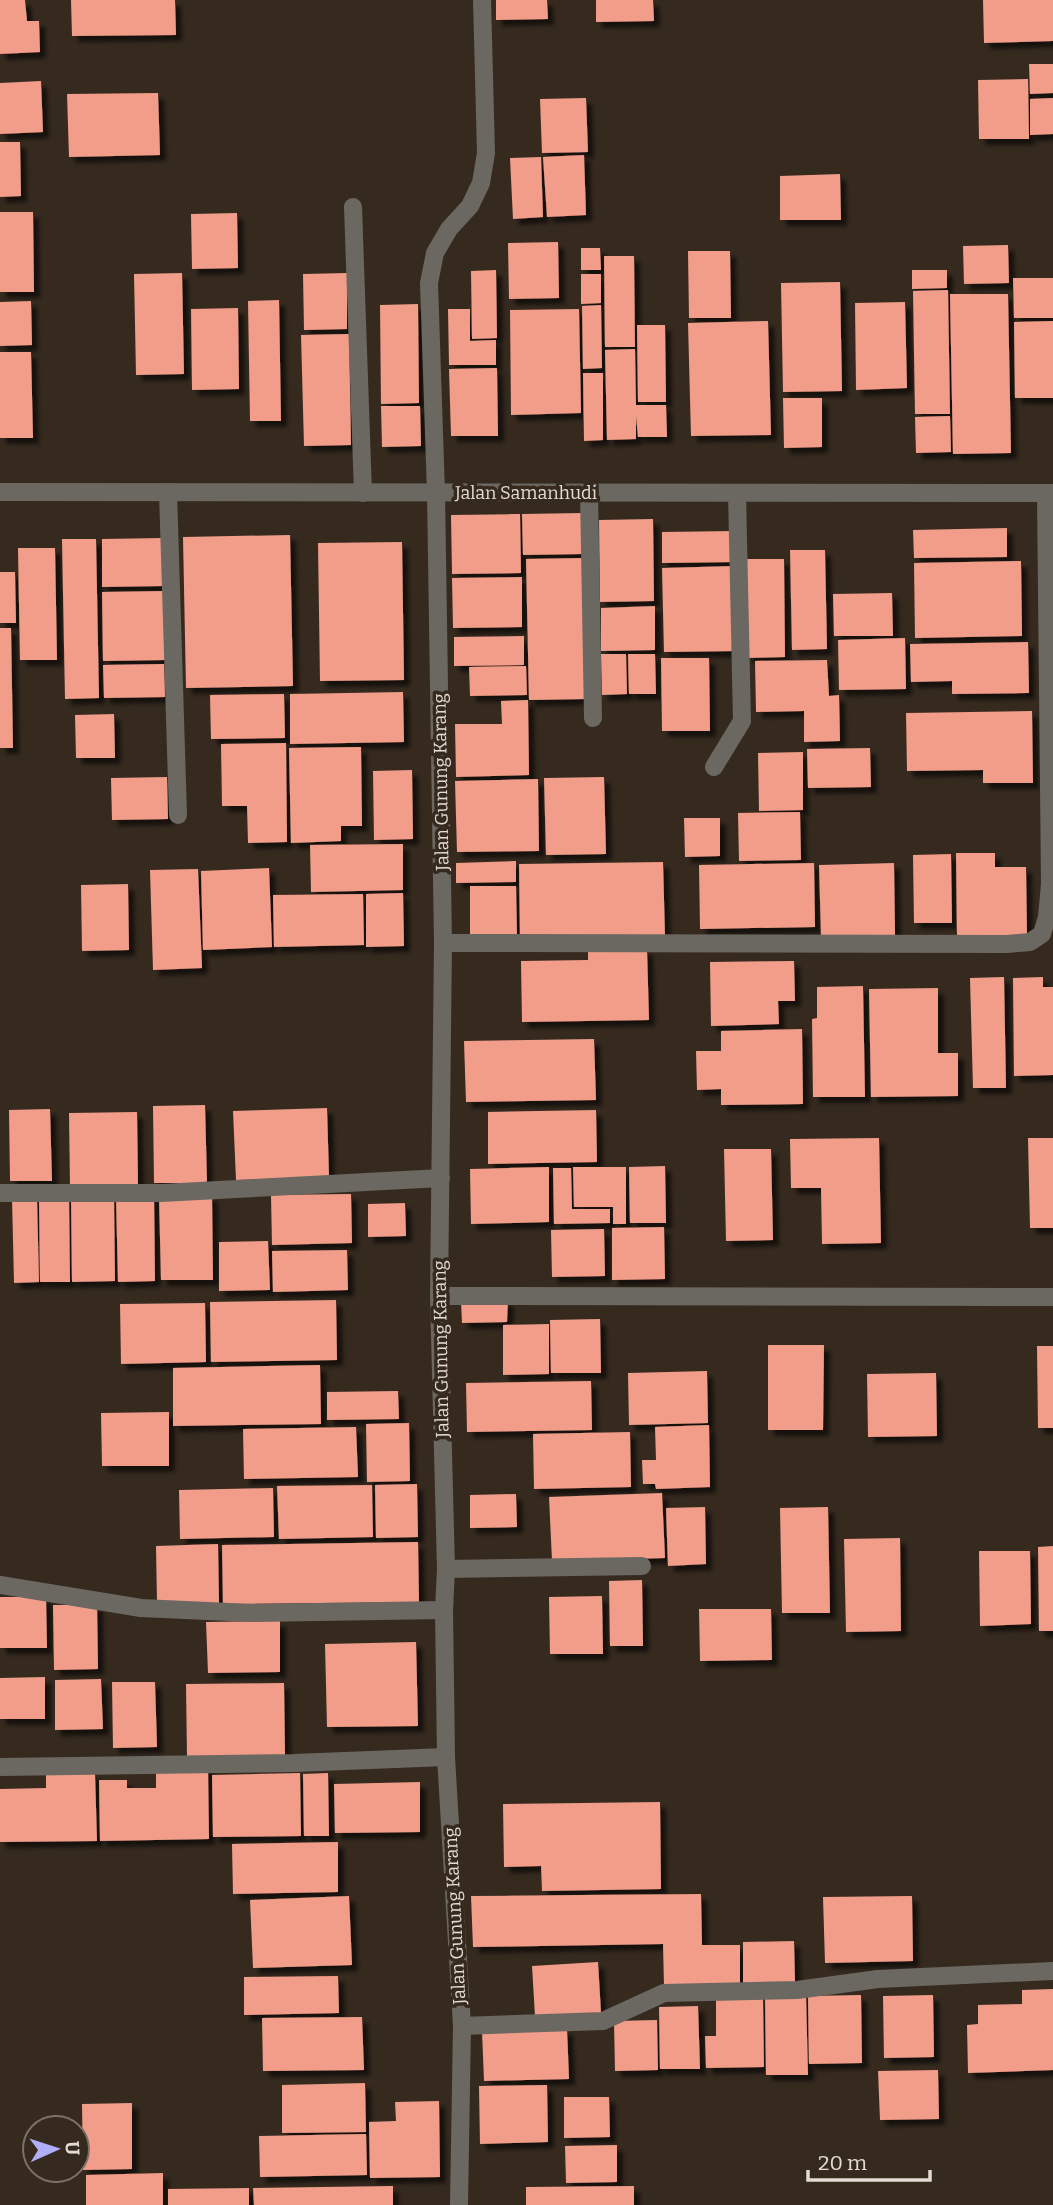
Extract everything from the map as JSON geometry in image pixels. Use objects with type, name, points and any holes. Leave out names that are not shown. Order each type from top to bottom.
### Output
[{"type":"street","name":"Jalan Gunung Karang","points":[[459,2205],[462,2025],[446,1757],[446,1569],[439,1296],[443,943],[436,493],[429,283],[435,253],[449,229],[470,206],[481,183],[486,153],[482,0]]},
{"type":"street","points":[[353,207],[363,493]]},
{"type":"street","name":"Jalan Samanhudi","points":[[0,492],[1049,493]]},
{"type":"street","points":[[168,492],[178,816]]},
{"type":"street","points":[[589,493],[593,718]]},
{"type":"street","points":[[714,767],[742,721],[737,493]]},
{"type":"street","points":[[443,943],[1007,944],[1030,942],[1042,934],[1047,917],[1050,884],[1049,493]]},
{"type":"street","points":[[0,1193],[161,1193],[441,1178]]},
{"type":"street","points":[[439,1296],[1053,1297]]},
{"type":"street","points":[[446,1569],[642,1566]]},
{"type":"street","points":[[0,1585],[141,1608],[252,1613],[444,1611]]},
{"type":"street","points":[[0,1767],[294,1763],[446,1757]]},
{"type":"street","points":[[462,2025],[603,2021],[664,1993],[797,1990],[878,1979],[1053,1971]]},
{"type":"building","points":[[0,0],[25,0],[27,21],[39,21],[40,52],[0,54]]},
{"type":"building","points":[[71,0],[175,0],[176,35],[72,36]]},
{"type":"building","points":[[496,0],[547,0],[548,19],[496,20]]},
{"type":"building","points":[[596,0],[653,0],[654,21],[596,22]]},
{"type":"building","points":[[983,0],[1053,0],[1053,41],[984,43]]},
{"type":"building","points":[[1029,64],[1053,64],[1053,93],[1030,94]]},
{"type":"building","points":[[1028,79],[1029,139],[979,139],[978,80]]},
{"type":"building","points":[[41,81],[43,132],[0,134],[0,83]]},
{"type":"building","points":[[158,93],[160,155],[69,157],[67,94]]},
{"type":"building","points":[[586,98],[588,152],[542,153],[540,99]]},
{"type":"building","points":[[1053,98],[1053,134],[1030,135],[1030,99]]},
{"type":"building","points":[[0,142],[20,142],[21,196],[0,197]]},
{"type":"building","points":[[584,155],[586,215],[547,217],[543,157]]},
{"type":"building","points":[[541,157],[543,217],[513,219],[510,158]]},
{"type":"building","points":[[840,174],[841,220],[780,220],[780,176]]},
{"type":"building","points":[[0,212],[33,212],[34,292],[0,292]]},
{"type":"building","points":[[237,213],[238,268],[192,269],[191,214]]},
{"type":"building","points":[[558,242],[559,298],[509,299],[508,243]]},
{"type":"building","points":[[1008,245],[1009,283],[964,284],[963,246]]},
{"type":"building","points":[[581,248],[600,248],[601,270],[581,270]]},
{"type":"building","points":[[688,251],[730,251],[731,318],[689,318]]},
{"type":"building","points":[[604,256],[634,256],[635,347],[605,347]]},
{"type":"building","points":[[496,270],[497,338],[472,339],[471,271]]},
{"type":"building","points":[[912,270],[947,270],[947,288],[912,289]]},
{"type":"building","points":[[182,273],[184,374],[136,375],[134,274]]},
{"type":"building","points":[[347,273],[347,329],[304,330],[303,274]]},
{"type":"building","points":[[581,274],[601,274],[601,303],[581,304]]},
{"type":"building","points":[[1013,278],[1053,278],[1053,318],[1014,318]]},
{"type":"building","points":[[840,282],[842,391],[783,392],[781,283]]},
{"type":"building","points":[[948,290],[950,414],[915,414],[913,291]]},
{"type":"building","points":[[950,294],[1008,294],[1011,453],[953,454]]},
{"type":"building","points":[[279,300],[281,421],[250,421],[248,301]]},
{"type":"building","points":[[31,301],[32,345],[0,346],[0,302]]},
{"type":"building","points":[[905,302],[907,388],[856,390],[855,303]]},
{"type":"building","points":[[418,304],[419,403],[381,404],[380,305]]},
{"type":"building","points":[[601,305],[602,368],[583,369],[582,306]]},
{"type":"building","points":[[238,308],[239,389],[192,390],[191,309]]},
{"type":"building","points":[[448,309],[470,309],[470,341],[496,340],[496,365],[449,365]]},
{"type":"building","points":[[579,309],[581,413],[511,415],[510,310]]},
{"type":"building","points":[[768,321],[771,435],[691,436],[688,323]]},
{"type":"building","points":[[1053,321],[1053,398],[1015,398],[1014,322]]},
{"type":"building","points":[[637,325],[665,325],[666,402],[638,402]]},
{"type":"building","points":[[349,334],[351,445],[304,446],[301,335]]},
{"type":"building","points":[[635,349],[636,405],[666,405],[667,437],[638,437],[636,416],[636,439],[607,440],[605,350]]},
{"type":"building","points":[[0,352],[31,352],[33,438],[0,438]]},
{"type":"building","points":[[497,368],[498,436],[451,436],[449,369]]},
{"type":"building","points":[[583,373],[603,373],[603,440],[584,441]]},
{"type":"building","points":[[783,398],[822,398],[822,447],[784,448]]},
{"type":"building","points":[[381,406],[420,406],[421,446],[382,447]]},
{"type":"building","points":[[950,416],[951,452],[916,453],[915,417]]},
{"type":"building","points":[[582,513],[582,554],[523,555],[522,514]]},
{"type":"building","points":[[520,514],[521,573],[452,574],[451,515]]},
{"type":"building","points":[[653,519],[654,601],[600,602],[599,520]]},
{"type":"building","points":[[1007,528],[1007,557],[914,558],[913,530]]},
{"type":"building","points":[[734,531],[735,562],[662,563],[662,532]]},
{"type":"building","points":[[290,535],[293,686],[186,688],[183,537]]},
{"type":"building","points":[[162,538],[163,586],[102,587],[102,539]]},
{"type":"building","points":[[62,539],[96,539],[99,698],[65,699]]},
{"type":"building","points":[[402,542],[404,680],[320,681],[318,543]]},
{"type":"building","points":[[18,548],[55,548],[57,660],[20,660]]},
{"type":"building","points":[[790,550],[825,550],[827,649],[792,650]]},
{"type":"building","points":[[583,558],[585,699],[529,700],[526,559]]},
{"type":"building","points":[[745,559],[784,559],[785,657],[747,658]]},
{"type":"building","points":[[1021,561],[1022,636],[915,638],[914,563]]},
{"type":"building","points":[[735,566],[737,651],[664,652],[662,568]]},
{"type":"building","points":[[0,572],[15,572],[16,623],[0,623]]},
{"type":"building","points":[[522,577],[522,627],[453,628],[452,578]]},
{"type":"building","points":[[163,591],[165,660],[103,661],[102,592]]},
{"type":"building","points":[[892,593],[893,636],[834,636],[833,594]]},
{"type":"building","points":[[655,606],[655,650],[601,651],[601,608]]},
{"type":"building","points":[[0,628],[11,628],[13,748],[0,748]]},
{"type":"building","points":[[524,636],[524,665],[454,666],[454,637]]},
{"type":"building","points":[[905,638],[906,689],[839,690],[838,640]]},
{"type":"building","points":[[1028,642],[1029,693],[952,694],[952,681],[911,682],[910,644]]},
{"type":"building","points":[[601,654],[626,654],[627,694],[602,695]]},
{"type":"building","points":[[628,654],[655,654],[656,694],[629,694]]},
{"type":"building","points":[[661,658],[709,658],[710,731],[662,731]]},
{"type":"building","points":[[827,660],[829,696],[839,695],[840,741],[804,742],[804,711],[756,712],[755,661]]},
{"type":"building","points":[[164,664],[165,697],[104,698],[103,665]]},
{"type":"building","points":[[526,666],[527,695],[470,696],[469,667]]},
{"type":"building","points":[[403,692],[404,742],[290,744],[290,694]]},
{"type":"building","points":[[284,694],[285,738],[211,739],[210,695]]},
{"type":"building","points":[[528,700],[529,775],[456,777],[455,724],[502,724],[501,701]]},
{"type":"building","points":[[1032,711],[1033,783],[983,783],[983,770],[907,771],[906,713]]},
{"type":"building","points":[[114,714],[115,758],[76,758],[75,715]]},
{"type":"building","points":[[286,743],[287,842],[248,843],[247,806],[222,806],[221,744]]},
{"type":"building","points":[[361,747],[362,826],[341,826],[341,841],[291,843],[289,748]]},
{"type":"building","points":[[870,748],[871,787],[808,788],[807,749]]},
{"type":"building","points":[[803,752],[803,810],[759,811],[758,753]]},
{"type":"building","points":[[412,770],[413,839],[374,840],[373,771]]},
{"type":"building","points":[[167,777],[168,819],[112,820],[111,778]]},
{"type":"building","points":[[604,777],[606,854],[546,855],[544,778]]},
{"type":"building","points":[[538,779],[539,851],[457,852],[455,781]]},
{"type":"building","points":[[800,812],[801,860],[739,861],[738,813]]},
{"type":"building","points":[[684,818],[720,818],[720,856],[685,857]]},
{"type":"building","points":[[403,844],[403,890],[311,892],[310,845]]},
{"type":"building","points":[[956,853],[995,853],[995,867],[1026,867],[1027,936],[957,937]]},
{"type":"building","points":[[951,854],[952,923],[914,923],[913,855]]},
{"type":"building","points":[[516,861],[516,882],[456,883],[456,863]]},
{"type":"building","points":[[663,862],[665,937],[520,939],[519,864]]},
{"type":"building","points":[[814,863],[815,927],[700,929],[699,865]]},
{"type":"building","points":[[894,863],[895,935],[821,936],[819,865]]},
{"type":"building","points":[[269,868],[272,947],[203,950],[201,871]]},
{"type":"building","points":[[198,869],[202,968],[153,970],[150,870]]},
{"type":"building","points":[[128,884],[129,950],[82,951],[81,885]]},
{"type":"building","points":[[470,886],[516,886],[517,937],[470,937]]},
{"type":"building","points":[[403,893],[404,946],[366,947],[366,894]]},
{"type":"building","points":[[363,894],[364,945],[274,947],[273,895]]},
{"type":"building","points":[[647,949],[649,1020],[522,1022],[521,961],[588,960],[588,951]]},
{"type":"building","points":[[794,961],[795,1001],[778,1001],[779,1024],[711,1026],[710,962]]},
{"type":"building","points":[[1004,977],[1006,1088],[973,1088],[970,978]]},
{"type":"building","points":[[1043,977],[1043,987],[1053,987],[1053,1075],[1014,1076],[1013,978]]},
{"type":"building","points":[[863,986],[865,1097],[813,1097],[812,1019],[817,1018],[817,987]]},
{"type":"building","points":[[938,988],[938,1053],[958,1053],[958,1096],[871,1097],[869,989]]},
{"type":"building","points":[[802,1029],[803,1104],[721,1105],[721,1089],[697,1090],[696,1051],[721,1051],[721,1031]]},
{"type":"building","points":[[594,1039],[596,1100],[466,1102],[464,1041]]},
{"type":"building","points":[[205,1105],[207,1183],[154,1183],[153,1106]]},
{"type":"building","points":[[327,1108],[329,1177],[236,1180],[233,1111]]},
{"type":"building","points":[[50,1109],[52,1181],[10,1181],[9,1110]]},
{"type":"building","points":[[596,1110],[597,1162],[488,1164],[488,1112]]},
{"type":"building","points":[[137,1112],[138,1185],[70,1187],[69,1113]]},
{"type":"building","points":[[879,1138],[881,1243],[822,1244],[821,1188],[791,1188],[790,1139]]},
{"type":"building","points":[[1028,1138],[1053,1138],[1053,1228],[1030,1228]]},
{"type":"building","points":[[724,1149],[771,1149],[773,1240],[726,1241]]},
{"type":"building","points":[[665,1166],[666,1223],[630,1223],[629,1167]]},
{"type":"building","points":[[549,1167],[549,1222],[471,1224],[470,1169]]},
{"type":"building","points":[[573,1167],[626,1167],[626,1224],[613,1224],[613,1207],[574,1207]]},
{"type":"building","points":[[553,1168],[571,1168],[572,1209],[610,1209],[610,1223],[554,1224]]},
{"type":"building","points":[[351,1194],[352,1243],[272,1245],[271,1195]]},
{"type":"building","points":[[154,1195],[155,1281],[118,1282],[116,1196]]},
{"type":"building","points":[[212,1195],[213,1280],[161,1280],[159,1196]]},
{"type":"building","points":[[69,1197],[70,1282],[40,1282],[39,1198]]},
{"type":"building","points":[[71,1197],[114,1197],[115,1281],[72,1282]]},
{"type":"building","points":[[12,1198],[37,1198],[39,1282],[14,1283]]},
{"type":"building","points":[[405,1203],[406,1236],[368,1237],[368,1204]]},
{"type":"building","points":[[664,1227],[665,1279],[612,1280],[612,1228]]},
{"type":"building","points":[[604,1229],[605,1276],[552,1277],[551,1230]]},
{"type":"building","points":[[268,1241],[270,1290],[219,1291],[219,1242]]},
{"type":"building","points":[[347,1250],[348,1290],[273,1292],[272,1251]]},
{"type":"building","points":[[336,1300],[337,1360],[211,1362],[210,1302]]},
{"type":"building","points":[[508,1300],[507,1322],[462,1323],[461,1301]]},
{"type":"building","points":[[205,1303],[206,1362],[121,1364],[120,1304]]},
{"type":"building","points":[[600,1319],[601,1373],[551,1373],[550,1320]]},
{"type":"building","points":[[549,1324],[549,1374],[503,1375],[503,1325]]},
{"type":"building","points":[[768,1345],[824,1345],[823,1430],[768,1430]]},
{"type":"building","points":[[1037,1346],[1053,1346],[1053,1428],[1038,1428]]},
{"type":"building","points":[[320,1365],[321,1424],[173,1426],[173,1368]]},
{"type":"building","points":[[707,1371],[708,1423],[629,1425],[628,1373]]},
{"type":"building","points":[[936,1373],[937,1436],[868,1437],[867,1374]]},
{"type":"building","points":[[591,1381],[592,1430],[467,1432],[466,1383]]},
{"type":"building","points":[[398,1391],[399,1419],[327,1420],[327,1392]]},
{"type":"building","points":[[169,1412],[169,1466],[102,1466],[101,1413]]},
{"type":"building","points":[[409,1423],[410,1481],[367,1482],[366,1424]]},
{"type":"building","points":[[709,1425],[710,1487],[656,1489],[655,1484],[643,1484],[642,1460],[656,1460],[655,1427]]},
{"type":"building","points":[[356,1427],[358,1477],[244,1479],[243,1429]]},
{"type":"building","points":[[630,1432],[631,1487],[534,1489],[533,1434]]},
{"type":"building","points":[[417,1484],[418,1537],[376,1538],[375,1485]]},
{"type":"building","points":[[372,1485],[373,1537],[279,1539],[277,1486]]},
{"type":"building","points":[[273,1488],[274,1537],[180,1539],[179,1490]]},
{"type":"building","points":[[662,1493],[665,1558],[552,1561],[549,1497]]},
{"type":"building","points":[[516,1494],[517,1527],[470,1528],[470,1495]]},
{"type":"building","points":[[705,1507],[706,1564],[668,1566],[666,1508]]},
{"type":"building","points":[[828,1507],[830,1613],[782,1613],[780,1508]]},
{"type":"building","points":[[900,1538],[901,1631],[846,1632],[844,1539]]},
{"type":"building","points":[[418,1542],[419,1602],[223,1604],[222,1545]]},
{"type":"building","points":[[218,1544],[219,1603],[157,1603],[156,1546]]},
{"type":"building","points":[[1053,1546],[1053,1631],[1039,1631],[1038,1547]]},
{"type":"building","points":[[979,1551],[1030,1551],[1031,1624],[980,1626]]},
{"type":"building","points":[[642,1580],[643,1646],[610,1646],[609,1581]]},
{"type":"building","points":[[602,1596],[603,1654],[550,1654],[549,1597]]},
{"type":"building","points":[[0,1597],[46,1597],[47,1648],[0,1648]]},
{"type":"building","points":[[53,1605],[97,1605],[98,1669],[54,1670]]},
{"type":"building","points":[[699,1609],[771,1609],[772,1660],[700,1661]]},
{"type":"building","points":[[280,1621],[280,1672],[208,1673],[206,1622]]},
{"type":"building","points":[[416,1642],[418,1726],[327,1727],[325,1644]]},
{"type":"building","points":[[45,1677],[45,1719],[0,1719],[0,1678]]},
{"type":"building","points":[[101,1679],[103,1729],[55,1730],[55,1680]]},
{"type":"building","points":[[112,1682],[155,1682],[157,1747],[113,1748]]},
{"type":"building","points":[[284,1683],[285,1756],[187,1758],[186,1684]]},
{"type":"building","points":[[208,1767],[209,1839],[100,1841],[99,1780],[127,1780],[127,1788],[156,1788],[156,1768]]},
{"type":"building","points":[[95,1773],[97,1841],[0,1842],[0,1789],[46,1788],[46,1774]]},
{"type":"building","points":[[300,1773],[301,1836],[213,1837],[212,1775]]},
{"type":"building","points":[[328,1773],[329,1836],[304,1836],[303,1774]]},
{"type":"building","points":[[420,1782],[420,1832],[335,1833],[334,1784]]},
{"type":"building","points":[[660,1802],[661,1889],[542,1891],[541,1866],[504,1867],[503,1804]]},
{"type":"building","points":[[338,1842],[338,1892],[233,1894],[232,1844]]},
{"type":"building","points":[[701,1894],[702,1945],[740,1945],[740,1984],[664,1986],[663,1944],[473,1947],[471,1896]]},
{"type":"building","points":[[349,1896],[352,1965],[253,1968],[250,1900]]},
{"type":"building","points":[[912,1896],[913,1961],[825,1963],[823,1897]]},
{"type":"building","points":[[794,1941],[795,1983],[743,1984],[743,1942]]},
{"type":"building","points":[[598,1962],[601,2013],[535,2016],[532,1966]]},
{"type":"building","points":[[338,1976],[339,2013],[244,2015],[244,1977]]},
{"type":"building","points":[[1053,1989],[1053,2070],[968,2073],[967,2025],[978,2024],[978,2005],[1022,2004],[1022,1990]]},
{"type":"building","points":[[806,1995],[808,2075],[766,2075],[765,1996]]},
{"type":"building","points":[[861,1995],[862,2063],[809,2064],[808,1996]]},
{"type":"building","points":[[933,1995],[934,2057],[884,2058],[883,1996]]},
{"type":"building","points":[[763,1999],[764,2067],[706,2068],[705,2036],[716,2036],[716,2000]]},
{"type":"building","points":[[698,2006],[700,2069],[660,2069],[659,2007]]},
{"type":"building","points":[[362,2017],[364,2070],[263,2071],[262,2018]]},
{"type":"building","points":[[657,2020],[658,2070],[615,2071],[614,2021]]},
{"type":"building","points":[[567,2029],[569,2079],[484,2081],[482,2031]]},
{"type":"building","points":[[938,2070],[939,2119],[880,2120],[878,2071]]},
{"type":"building","points":[[365,2083],[366,2132],[282,2133],[282,2085]]},
{"type":"building","points":[[547,2085],[548,2142],[480,2144],[479,2086]]},
{"type":"building","points":[[564,2097],[609,2097],[610,2137],[564,2138]]},
{"type":"building","points":[[439,2101],[440,2177],[370,2178],[369,2122],[396,2121],[395,2102]]},
{"type":"building","points":[[132,2103],[132,2169],[91,2170],[91,2114],[82,2114],[82,2104]]},
{"type":"building","points":[[366,2134],[367,2175],[260,2177],[259,2136]]},
{"type":"building","points":[[617,2145],[617,2182],[566,2183],[565,2146]]},
{"type":"building","points":[[163,2173],[163,2205],[86,2205],[86,2184],[91,2184],[91,2175]]},
{"type":"building","points":[[393,2186],[393,2205],[254,2205],[253,2188]]},
{"type":"building","points":[[634,2186],[634,2205],[526,2205],[526,2187]]},
{"type":"building","points":[[249,2188],[249,2205],[168,2205],[168,2189]]}]
